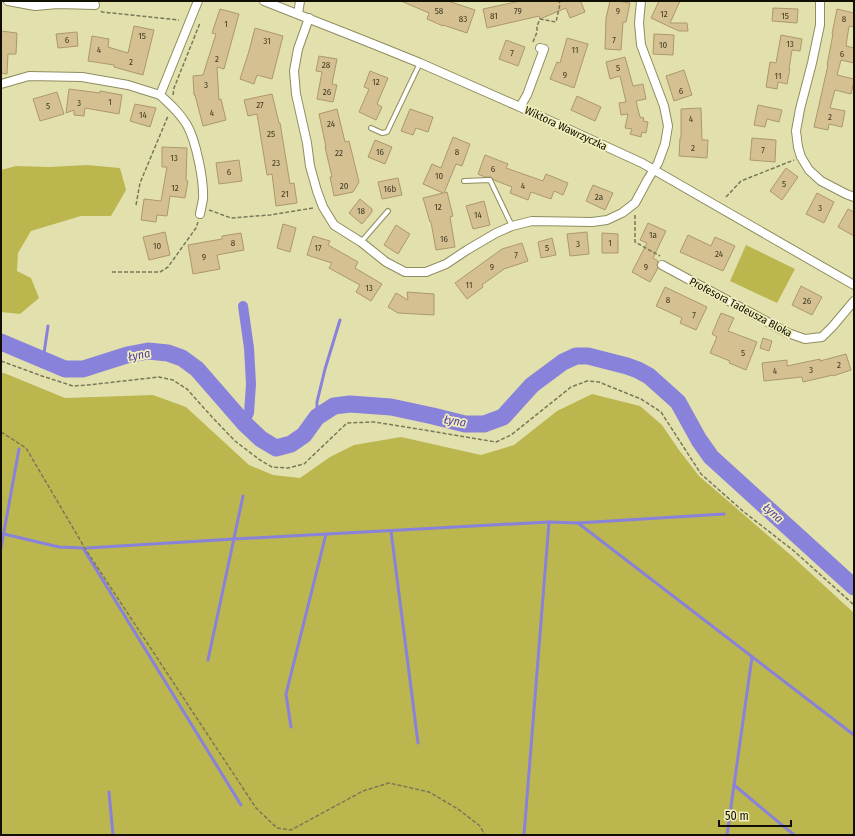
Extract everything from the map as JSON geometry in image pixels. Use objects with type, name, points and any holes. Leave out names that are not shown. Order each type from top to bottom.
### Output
[{"type":"street","points":[[8,1],[35,6],[58,2],[96,5]]},
{"type":"street","points":[[160,95],[198,1]]},
{"type":"street","name":"Wiktora Wawrzyczka","points":[[264,1],[420,63],[642,163],[854,285]]},
{"type":"street","points":[[298,14],[300,1]]},
{"type":"street","points":[[308,18],[298,49],[294,71],[296,94],[307,143],[310,166],[323,207],[334,225],[361,242],[386,262],[405,272],[426,272],[446,264],[473,246],[512,226],[532,222],[592,222],[607,220],[622,213],[635,203],[654,170],[665,144],[668,126],[664,106],[641,45],[639,23],[641,1]]},
{"type":"street","points":[[820,1],[820,25],[796,131],[798,147],[801,157],[809,170],[821,181],[854,197]]},
{"type":"street","points":[[520,107],[527,95],[544,49],[540,48]]},
{"type":"street","points":[[1,84],[29,76],[82,77],[128,85],[160,95],[179,113],[192,135],[199,164],[202,188],[201,210]]},
{"type":"street","name":"Profesora Tadeusza Bloka","points":[[662,265],[788,333],[805,339],[822,337],[854,301]]},
{"type":"lane","points":[[370,128],[382,133],[388,132],[420,63]]},
{"type":"lane","points":[[464,181],[490,180],[512,226]]},
{"type":"lane","points":[[361,242],[388,211]]},
{"type":"path","points":[[540,48],[532,45],[537,32],[537,26],[540,19],[556,22],[560,4],[559,1]]},
{"type":"path","points":[[96,5],[102,12],[179,20]]},
{"type":"path","points":[[136,205],[140,183],[172,106],[174,88],[200,23]]},
{"type":"path","points":[[726,196],[742,181],[801,157]]},
{"type":"path","points":[[635,203],[635,242],[665,258],[662,265]]},
{"type":"path","points":[[112,272],[160,272],[168,268],[196,228],[201,210],[231,218],[270,215],[323,207]]},
{"type":"path","points":[[1,361],[73,386],[159,377],[174,380],[187,389],[234,441],[272,467],[288,468],[304,464],[348,424],[374,422],[496,442],[511,435],[571,387],[587,381],[599,382],[641,399],[661,412],[701,474],[744,512],[794,551],[854,605]]},
{"type":"path","points":[[1,432],[26,448],[84,547],[256,808],[277,828],[291,830],[363,791],[389,783],[428,792],[458,809],[480,826],[485,835]]},
{"type":"shaded area","points":[[87,165],[120,168],[126,190],[111,216],[81,216],[31,231],[18,253],[17,271],[31,278],[39,298],[20,314],[1,312],[1,170],[16,166],[49,167]]},
{"type":"shaded area","points":[[746,245],[795,269],[777,303],[730,281]]},
{"type":"shaded area","points":[[1,373],[65,398],[153,395],[186,407],[249,465],[273,475],[300,478],[330,457],[354,445],[401,437],[481,455],[514,445],[557,411],[592,394],[640,406],[662,425],[699,476],[793,557],[854,613],[854,835],[1,835]]},
{"type":"building","points":[[401,1],[448,1],[475,10],[467,33],[443,26],[427,19],[429,13]]},
{"type":"building","points":[[520,1],[582,1],[581,2],[585,12],[570,18],[566,8],[540,19],[539,16],[487,28],[483,9]]},
{"type":"building","points":[[610,1],[630,3],[626,22],[623,22],[621,50],[605,49],[606,18]]},
{"type":"building","points":[[659,1],[680,1],[670,23],[687,23],[688,31],[679,31],[651,18]]},
{"type":"building","points":[[773,8],[798,9],[797,23],[772,21]]},
{"type":"building","points":[[220,9],[239,14],[224,69],[217,67],[219,100],[221,99],[226,120],[203,126],[194,95],[193,76],[203,75],[216,34],[212,33]]},
{"type":"building","points":[[837,9],[854,13],[854,27],[849,26],[846,46],[854,48],[854,63],[841,60],[837,75],[854,79],[854,81],[851,94],[835,90],[830,108],[845,111],[842,127],[829,124],[828,130],[814,127],[828,65]]},
{"type":"building","points":[[134,26],[154,30],[143,75],[114,67],[114,65],[88,61],[92,36],[109,39],[108,47],[128,53]]},
{"type":"building","points":[[255,28],[283,36],[272,79],[257,75],[254,84],[240,79]]},
{"type":"building","points":[[1,31],[17,33],[16,54],[8,54],[7,74],[1,73]]},
{"type":"building","points":[[77,32],[78,46],[58,48],[56,34]]},
{"type":"building","points":[[654,34],[674,35],[673,55],[653,54]]},
{"type":"building","points":[[781,35],[802,39],[800,51],[792,50],[787,84],[778,82],[777,89],[766,87],[770,62],[776,63]]},
{"type":"building","points":[[567,38],[588,44],[574,88],[550,79],[557,62],[560,63]]},
{"type":"building","points":[[506,40],[525,47],[518,66],[499,59]]},
{"type":"building","points":[[319,56],[337,59],[332,84],[337,85],[333,102],[317,99],[322,72],[316,71]]},
{"type":"building","points":[[625,57],[633,86],[643,84],[646,99],[636,101],[640,117],[644,118],[643,121],[648,122],[646,133],[642,132],[641,137],[630,134],[632,129],[625,128],[628,114],[621,115],[619,103],[626,102],[620,76],[610,79],[606,62]]},
{"type":"building","points":[[684,70],[692,95],[674,101],[666,76]]},
{"type":"building","points":[[370,71],[388,78],[377,104],[382,107],[376,120],[359,112],[369,89],[364,87]]},
{"type":"building","points":[[69,89],[100,93],[100,91],[122,95],[119,114],[85,108],[84,116],[74,115],[74,110],[66,113]]},
{"type":"building","points":[[57,92],[64,114],[40,121],[33,99]]},
{"type":"building","points":[[272,94],[280,123],[290,184],[294,183],[297,203],[276,206],[272,174],[267,175],[257,114],[248,116],[244,100]]},
{"type":"building","points":[[577,96],[601,107],[595,121],[571,110]]},
{"type":"building","points":[[135,104],[156,108],[150,127],[130,121]]},
{"type":"building","points":[[758,105],[782,110],[779,122],[767,119],[765,127],[754,125]]},
{"type":"building","points":[[701,108],[702,140],[708,140],[707,158],[679,156],[681,138],[681,109]]},
{"type":"building","points":[[337,109],[345,142],[349,141],[359,182],[353,192],[334,196],[330,177],[332,177],[319,114]]},
{"type":"building","points":[[410,109],[433,117],[428,132],[416,128],[413,135],[401,131]]},
{"type":"building","points":[[453,137],[470,144],[462,166],[456,164],[444,193],[447,192],[453,216],[450,217],[455,247],[436,250],[431,222],[423,198],[443,193],[423,184],[432,164],[441,168]]},
{"type":"building","points":[[752,138],[776,140],[775,162],[750,160]]},
{"type":"building","points":[[375,140],[392,147],[385,164],[368,157]]},
{"type":"building","points":[[162,147],[187,148],[186,180],[188,181],[185,198],[170,196],[167,216],[157,215],[156,222],[141,220],[144,199],[161,201],[167,167],[162,167]]},
{"type":"building","points":[[485,155],[508,164],[506,168],[543,181],[546,174],[568,183],[563,195],[554,191],[551,199],[531,192],[528,200],[510,193],[512,187],[494,180],[491,177],[485,177],[478,174]]},
{"type":"building","points":[[239,160],[242,181],[219,184],[216,163]]},
{"type":"building","points":[[786,168],[798,177],[782,200],[770,191]]},
{"type":"building","points":[[398,178],[402,195],[382,199],[378,182]]},
{"type":"building","points":[[593,185],[613,193],[605,210],[586,201]]},
{"type":"building","points":[[817,193],[834,202],[824,223],[806,214]]},
{"type":"building","points":[[360,199],[372,209],[372,212],[362,224],[349,213]]},
{"type":"building","points":[[484,201],[490,225],[473,229],[466,206]]},
{"type":"building","points":[[848,209],[854,212],[854,236],[838,227]]},
{"type":"building","points":[[648,223],[666,231],[653,258],[658,261],[658,268],[650,282],[632,272],[647,243],[640,240]]},
{"type":"building","points":[[283,224],[296,228],[290,252],[277,248]]},
{"type":"building","points":[[396,225],[410,234],[398,254],[384,245]]},
{"type":"building","points":[[165,232],[170,255],[149,260],[143,237]]},
{"type":"building","points":[[587,232],[589,254],[570,256],[567,234]]},
{"type":"building","points":[[241,233],[244,250],[217,255],[220,269],[193,274],[188,245],[222,239],[222,236]]},
{"type":"building","points":[[602,233],[618,234],[618,253],[602,253]]},
{"type":"building","points":[[688,235],[711,246],[715,237],[735,246],[723,271],[680,252]]},
{"type":"building","points":[[313,236],[330,241],[328,245],[358,262],[355,268],[382,284],[371,301],[356,292],[360,285],[329,268],[332,263],[307,255]]},
{"type":"building","points":[[552,238],[556,255],[541,258],[538,242]]},
{"type":"building","points":[[522,243],[528,261],[504,269],[482,285],[483,287],[467,299],[455,283],[502,249]]},
{"type":"building","points":[[801,286],[822,297],[812,315],[792,305]]},
{"type":"building","points":[[665,287],[707,307],[696,330],[680,323],[682,318],[656,306]]},
{"type":"building","points":[[407,292],[434,294],[434,315],[398,313],[388,307],[396,293],[408,300]]},
{"type":"building","points":[[721,313],[734,318],[728,331],[757,342],[746,370],[729,363],[730,361],[710,353],[717,337],[712,334]]},
{"type":"building","points":[[763,338],[772,341],[769,351],[760,348]]},
{"type":"building","points":[[846,354],[851,370],[833,376],[803,382],[802,377],[764,381],[762,363],[787,360],[787,366],[820,359],[820,361]]},
{"type":"waterway","points":[[243,306],[249,348],[251,384],[249,413],[244,423]]},
{"type":"waterway","points":[[317,417],[317,402],[325,369],[340,320]]},
{"type":"waterway","points":[[43,360],[48,326]]},
{"type":"waterway","name":"Łyna","points":[[1,342],[65,369],[83,369],[127,355],[148,351],[168,353],[182,358],[197,369],[244,423],[261,439],[276,448],[291,444],[304,435],[317,417],[334,406],[350,404],[391,407],[465,424],[484,424],[503,417],[532,385],[563,362],[576,356],[588,356],[627,366],[649,376],[678,402],[699,440],[711,457],[854,587]]},
{"type":"waterway","points":[[1,548],[19,449]]},
{"type":"waterway","points":[[208,660],[243,496]]},
{"type":"waterway","points":[[578,523],[724,514]]},
{"type":"waterway","points":[[87,548],[549,522],[578,523],[854,735]]},
{"type":"waterway","points":[[524,835],[549,522]]},
{"type":"waterway","points":[[391,531],[418,743]]},
{"type":"waterway","points":[[4,534],[59,547],[83,548],[241,805]]},
{"type":"waterway","points":[[291,727],[286,694],[326,534]]},
{"type":"waterway","points":[[727,835],[752,657]]},
{"type":"waterway","points":[[734,785],[794,835]]},
{"type":"waterway","points":[[109,792],[113,835]]}]
